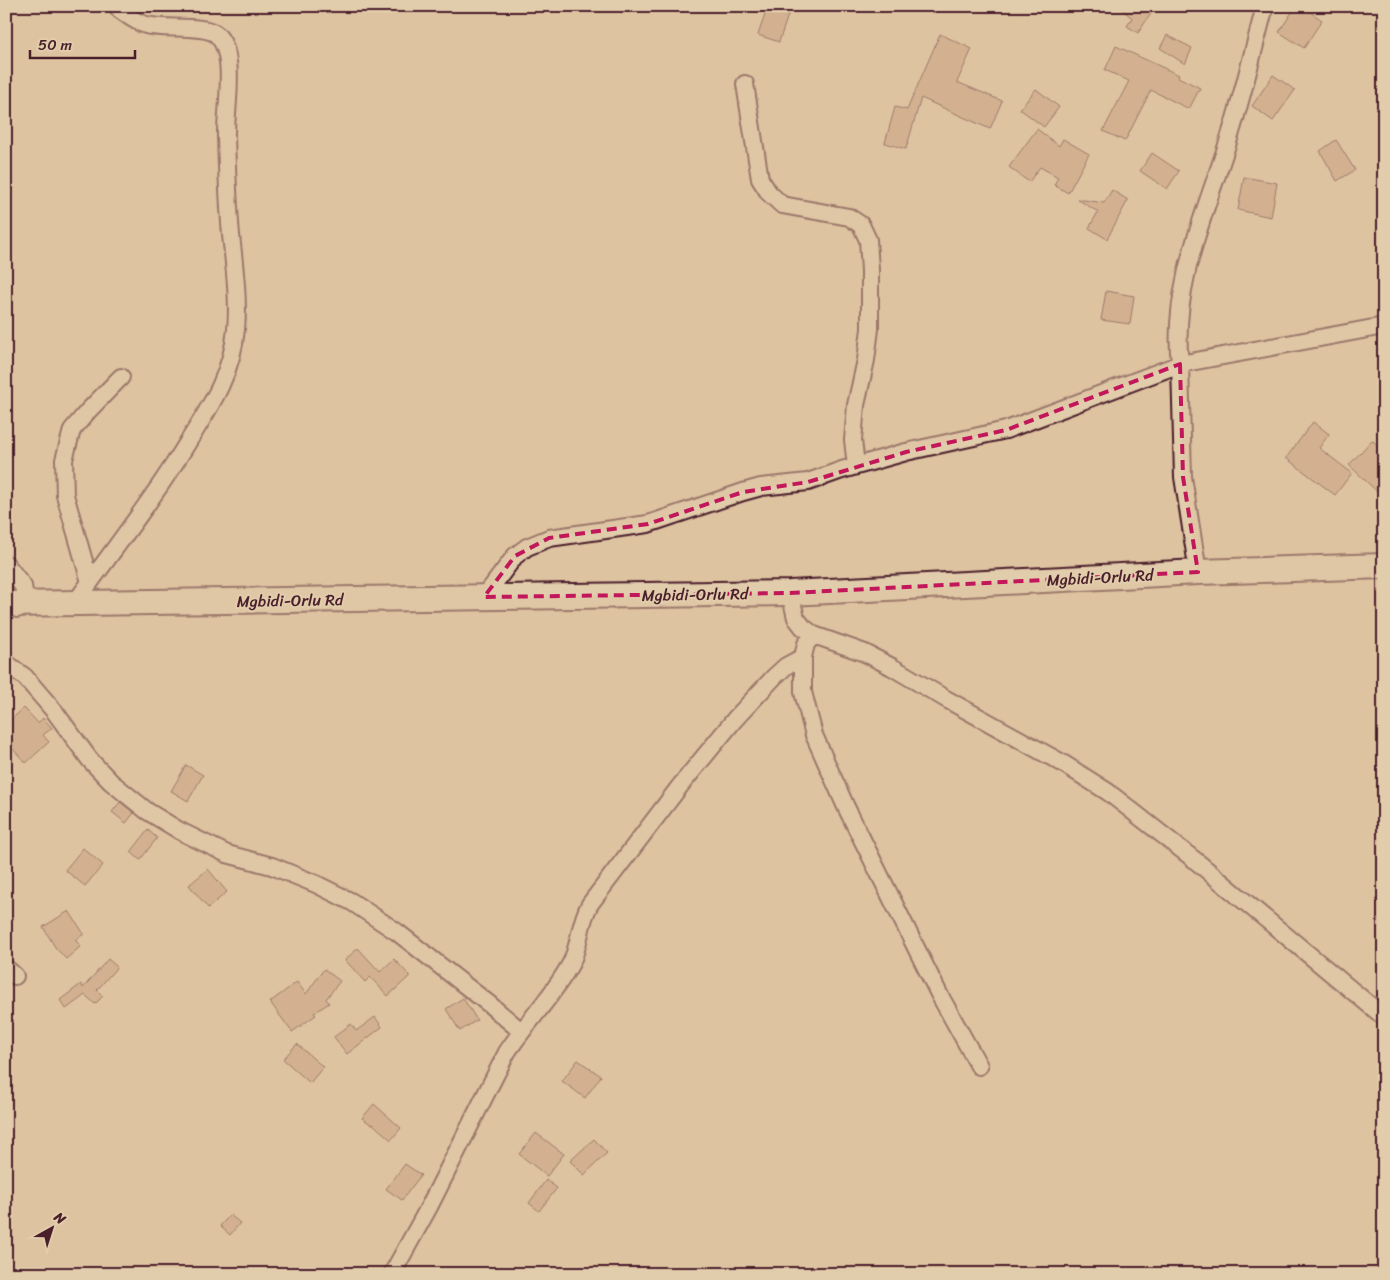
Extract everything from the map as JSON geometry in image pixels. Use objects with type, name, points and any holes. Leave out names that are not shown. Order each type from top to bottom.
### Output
[{"type":"main road","name":"Mgbidi-Orlu Rd","points":[[13,607],[74,603],[790,592],[1198,572],[1384,566]]},
{"type":"street","points":[[74,603],[167,477],[218,394],[232,357],[236,328],[235,272],[228,194],[226,127],[230,72],[225,50],[217,35],[206,29],[166,28],[144,25],[120,10],[117,6]]},
{"type":"street","points":[[1198,572],[1183,477],[1178,346],[1182,292],[1200,226],[1228,141],[1265,6]]},
{"type":"street","points":[[745,84],[760,178],[769,193],[782,204],[849,217],[861,225],[868,240],[870,328],[866,360],[856,405],[853,440],[856,466]]},
{"type":"street","points":[[484,597],[515,556],[528,547],[549,538],[648,524],[743,492],[808,482],[906,452],[1006,430],[1180,364],[1384,326]]},
{"type":"street","points":[[90,582],[65,495],[64,460],[72,430],[121,377]]},
{"type":"street","points":[[6,564],[23,586],[13,607]]},
{"type":"street","points":[[790,592],[796,618],[803,627],[814,635],[866,653],[1064,764],[1108,792],[1196,861],[1384,1017]]},
{"type":"street","points":[[814,635],[806,644],[803,657],[803,692],[814,735],[850,815],[939,994],[979,1066]]},
{"type":"street","points":[[392,1274],[429,1208],[507,1052],[565,974],[572,960],[584,914],[590,904],[680,786],[735,719],[786,666],[803,657]]},
{"type":"street","points":[[6,663],[25,677],[55,712],[95,766],[111,782],[147,811],[180,831],[227,854],[272,866],[316,884],[352,902],[397,932],[521,1031]]},
{"type":"highlighted area","points":[[1180,364],[1183,477],[1198,572],[790,593],[484,597],[515,556],[549,538],[648,524],[743,492],[808,482],[906,452],[1006,430]]},
{"type":"building","points":[[768,6],[789,12],[779,42],[758,35]]},
{"type":"building","points":[[1118,6],[1156,6],[1138,33],[1127,26],[1132,18]]},
{"type":"building","points":[[1296,6],[1301,6],[1322,20],[1304,48],[1279,32]]},
{"type":"building","points":[[940,34],[972,49],[957,82],[1002,101],[990,129],[921,98],[906,149],[885,143],[895,107],[907,110]]},
{"type":"building","points":[[1167,35],[1192,48],[1185,64],[1160,48]]},
{"type":"building","points":[[1116,46],[1179,75],[1178,77],[1200,88],[1189,109],[1151,90],[1125,141],[1103,131],[1129,81],[1105,70]]},
{"type":"building","points":[[1273,75],[1295,90],[1273,121],[1252,106]]},
{"type":"building","points":[[1036,89],[1059,107],[1044,127],[1020,109]]},
{"type":"building","points":[[1037,129],[1059,146],[1063,139],[1089,154],[1068,193],[1054,185],[1058,177],[1040,167],[1029,182],[1009,167]]},
{"type":"building","points":[[1336,140],[1355,170],[1337,181],[1320,151]]},
{"type":"building","points":[[1152,153],[1179,171],[1167,189],[1140,171]]},
{"type":"building","points":[[1244,177],[1277,183],[1271,217],[1238,210]]},
{"type":"building","points":[[1112,190],[1128,200],[1107,239],[1089,228],[1098,212],[1077,199],[1104,203]]},
{"type":"building","points":[[1106,291],[1134,296],[1130,324],[1101,320]]},
{"type":"building","points":[[1313,422],[1329,434],[1319,448],[1352,473],[1335,495],[1286,458]]},
{"type":"building","points":[[1372,440],[1384,451],[1384,498],[1349,465]]},
{"type":"building","points":[[24,708],[38,723],[43,718],[52,728],[43,735],[49,742],[26,763],[6,742],[6,724]]},
{"type":"building","points":[[186,765],[203,775],[188,801],[171,791]]},
{"type":"building","points":[[120,802],[134,813],[126,823],[112,812]]},
{"type":"building","points":[[148,830],[157,838],[140,860],[131,852]]},
{"type":"building","points":[[83,848],[103,865],[85,886],[65,870]]},
{"type":"building","points":[[208,869],[227,892],[208,908],[189,885]]},
{"type":"building","points":[[69,911],[84,934],[75,940],[81,946],[66,959],[55,947],[43,927]]},
{"type":"building","points":[[358,948],[380,972],[394,959],[410,976],[388,996],[370,977],[365,982],[345,960]]},
{"type":"building","points":[[108,959],[117,967],[97,990],[103,996],[95,1004],[85,995],[66,1009],[60,1000],[81,984],[83,988]]},
{"type":"building","points":[[324,969],[340,981],[326,999],[329,1003],[292,1032],[270,1002],[297,982],[306,994]]},
{"type":"building","points":[[463,998],[477,1020],[460,1031],[446,1009]]},
{"type":"building","points":[[375,1017],[382,1027],[347,1054],[334,1037],[351,1024],[356,1031]]},
{"type":"building","points":[[297,1044],[323,1067],[310,1083],[283,1059]]},
{"type":"building","points":[[578,1060],[601,1076],[585,1098],[562,1081]]},
{"type":"building","points":[[374,1104],[401,1128],[391,1140],[373,1124],[362,1118]]},
{"type":"building","points":[[536,1133],[564,1154],[547,1176],[519,1154]]},
{"type":"building","points":[[594,1139],[607,1153],[584,1175],[570,1161]]},
{"type":"building","points":[[405,1164],[421,1175],[402,1200],[386,1189]]},
{"type":"building","points":[[546,1180],[557,1188],[539,1211],[529,1203]]},
{"type":"building","points":[[230,1215],[240,1223],[230,1235],[220,1226]]}]
